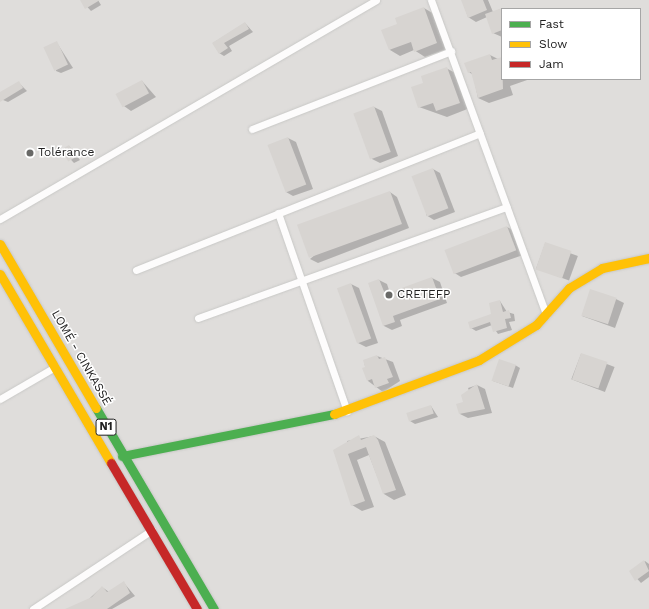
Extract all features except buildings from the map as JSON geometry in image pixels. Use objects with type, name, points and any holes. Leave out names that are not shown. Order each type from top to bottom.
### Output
[{"type":"main road","name":"LOMÉ - CINKASSÉ","points":[[0,244],[122,456],[214,609]]},
{"type":"main road","points":[[112,462],[122,456],[347,411],[479,360],[512,342],[546,315],[569,288],[602,268],[649,258]]},
{"type":"main road","name":"N1","points":[[0,274],[152,530],[197,609]]},
{"type":"street","points":[[0,219],[376,0]]},
{"type":"street","points":[[431,0],[451,51],[546,315]]},
{"type":"street","points":[[252,129],[451,51]]},
{"type":"street","points":[[136,270],[480,133]]},
{"type":"street","points":[[198,318],[507,207]]},
{"type":"street","points":[[278,213],[300,281],[347,411]]},
{"type":"street","points":[[0,399],[54,367]]},
{"type":"street","points":[[33,609],[152,530]]},
{"type":"shaded area","points":[[0,0],[649,0],[649,609],[0,609]]},
{"type":"traffic: fast","points":[[96,408],[214,609]]},
{"type":"traffic: fast","points":[[122,456],[334,414]]},
{"type":"traffic: slow","points":[[0,244],[96,408]]},
{"type":"traffic: slow","points":[[334,414],[479,360],[536,325],[569,288],[602,268],[649,258]]},
{"type":"traffic: slow","points":[[0,274],[111,463]]},
{"type":"traffic: jam","points":[[111,463],[197,609]]},
{"type":"place","name":"Tolérance","points":[[30,153]]},
{"type":"place","name":"CRETEFP","points":[[389,295]]}]
